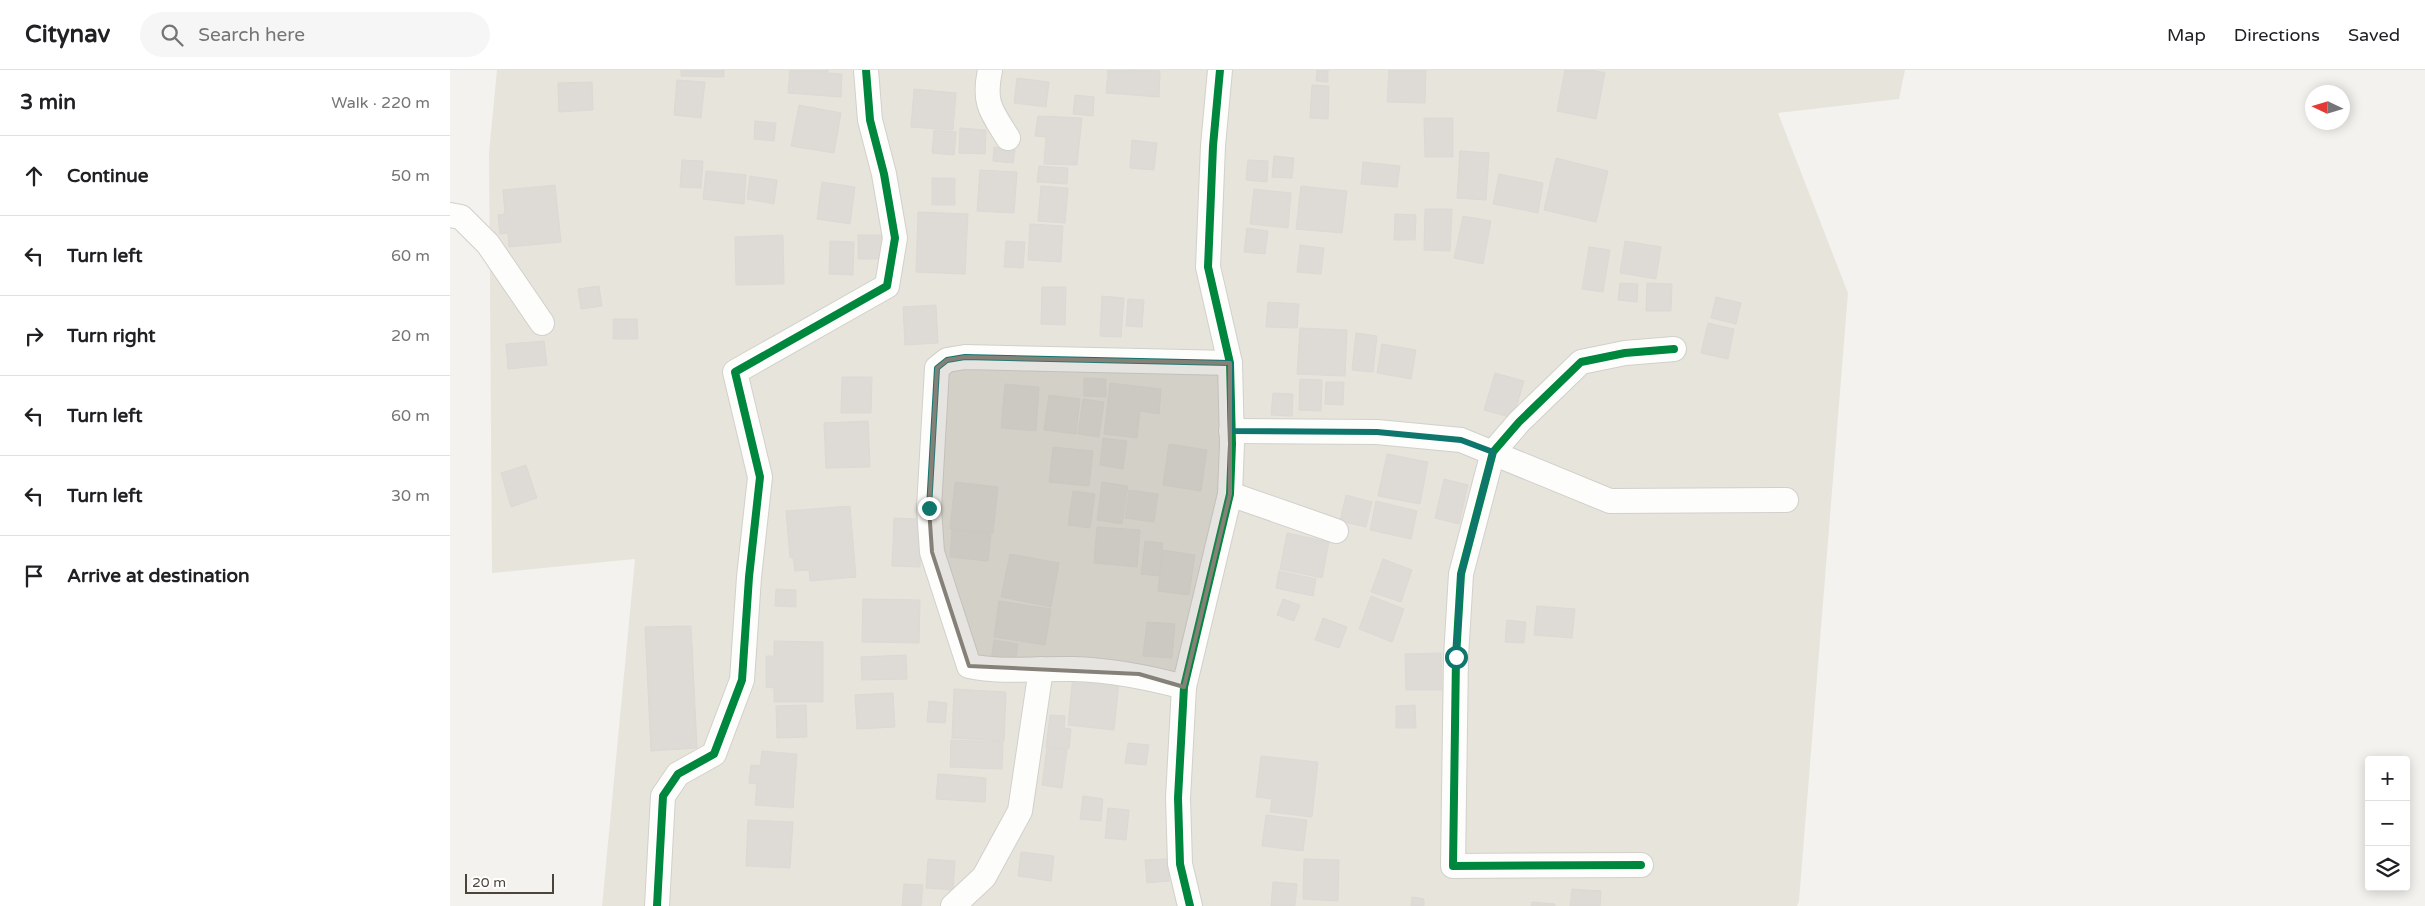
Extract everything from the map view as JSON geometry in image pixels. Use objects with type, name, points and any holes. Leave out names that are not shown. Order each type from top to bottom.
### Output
[{"type":"street","points":[[657,906],[663,796],[678,774],[714,754],[742,680],[749,577],[760,477],[735,372],[887,286],[896,238],[884,174],[870,120],[866,70]]},
{"type":"street","points":[[990,70],[986,90],[990,110],[1008,138]]},
{"type":"street","points":[[1190,906],[1180,864],[1178,798],[1184,687],[1230,494],[1230,363],[1208,267],[1213,146],[1220,70]]},
{"type":"street","points":[[450,215],[461,217],[488,244],[542,323]]},
{"type":"street","points":[[1641,865],[1453,866],[1456,657],[1461,574],[1493,452],[1519,422],[1581,362],[1625,353],[1674,349]]},
{"type":"street","points":[[1184,687],[1139,674],[1074,669],[988,670],[969,666],[956,632],[932,552],[929,498],[937,368],[947,360],[965,357],[1230,363]]},
{"type":"street","points":[[1231,431],[1386,433],[1461,440],[1579,490],[1610,501],[1786,500]]},
{"type":"street","points":[[1230,494],[1336,531]]},
{"type":"street","points":[[953,906],[984,877],[1020,810],[1041,669]]},
{"type":"highlighted area","points":[[965,357],[1230,363],[1230,494],[1184,687],[1139,674],[969,666],[932,552],[929,508],[937,368],[947,360]]},
{"type":"shaded area","points":[[497,70],[1905,70],[1899,99],[1778,113],[1848,293],[1799,901],[1797,906],[602,906],[635,559],[492,573],[489,152]]},
{"type":"building","points":[[681,70],[724,70],[724,77],[681,76]]},
{"type":"building","points":[[790,70],[828,70],[828,73],[842,74],[841,97],[788,93]]},
{"type":"building","points":[[1108,70],[1160,71],[1159,97],[1106,93]]},
{"type":"building","points":[[1317,70],[1328,70],[1328,82],[1316,81]]},
{"type":"building","points":[[1389,70],[1426,70],[1425,103],[1387,102]]},
{"type":"building","points":[[1565,70],[1592,70],[1605,73],[1596,119],[1557,111]]},
{"type":"building","points":[[1017,78],[1049,82],[1046,107],[1014,103]]},
{"type":"building","points":[[677,80],[705,82],[701,118],[674,115]]},
{"type":"building","points":[[592,82],[593,110],[559,112],[558,83]]},
{"type":"building","points":[[1312,85],[1329,86],[1328,119],[1310,118]]},
{"type":"building","points":[[914,89],[956,93],[953,130],[911,127]]},
{"type":"building","points":[[1075,95],[1094,97],[1093,116],[1073,114]]},
{"type":"building","points":[[799,105],[841,113],[834,153],[791,146]]},
{"type":"building","points":[[1038,116],[1082,118],[1077,165],[1044,164],[1046,137],[1035,136]]},
{"type":"building","points":[[1424,118],[1453,118],[1453,157],[1425,157]]},
{"type":"building","points":[[755,121],[776,123],[774,141],[754,139]]},
{"type":"building","points":[[960,128],[986,130],[985,154],[959,153]]},
{"type":"building","points":[[934,130],[956,132],[954,155],[932,153]]},
{"type":"building","points":[[1132,140],[1157,143],[1154,170],[1130,168]]},
{"type":"building","points":[[994,147],[1015,150],[1013,163],[993,161]]},
{"type":"building","points":[[1460,151],[1489,153],[1486,200],[1457,198]]},
{"type":"building","points":[[1274,156],[1294,158],[1292,178],[1272,177]]},
{"type":"building","points":[[1556,158],[1608,171],[1596,222],[1544,210]]},
{"type":"building","points":[[682,160],[703,161],[701,188],[680,187]]},
{"type":"building","points":[[1248,160],[1268,161],[1267,182],[1246,180]]},
{"type":"building","points":[[1363,162],[1400,166],[1397,187],[1361,184]]},
{"type":"building","points":[[1039,166],[1068,168],[1067,184],[1037,182]]},
{"type":"building","points":[[980,170],[1017,172],[1014,213],[977,211]]},
{"type":"building","points":[[706,171],[746,175],[744,204],[703,199]]},
{"type":"building","points":[[1499,174],[1543,183],[1538,213],[1493,204]]},
{"type":"building","points":[[750,176],[777,180],[774,204],[747,199]]},
{"type":"building","points":[[932,178],[955,178],[955,205],[932,205]]},
{"type":"building","points":[[822,182],[855,187],[850,224],[817,219]]},
{"type":"building","points":[[555,185],[561,242],[509,247],[508,233],[500,234],[498,215],[505,214],[503,190]]},
{"type":"building","points":[[1041,186],[1068,188],[1065,223],[1038,221]]},
{"type":"building","points":[[1301,186],[1347,191],[1342,233],[1296,229]]},
{"type":"building","points":[[1254,189],[1291,193],[1288,228],[1250,224]]},
{"type":"building","points":[[1425,209],[1452,209],[1450,251],[1424,250]]},
{"type":"building","points":[[918,212],[968,214],[965,274],[916,272]]},
{"type":"building","points":[[1395,214],[1416,215],[1415,240],[1394,240]]},
{"type":"building","points":[[1463,216],[1491,221],[1483,264],[1454,258]]},
{"type":"building","points":[[1030,224],[1063,226],[1061,262],[1028,260]]},
{"type":"building","points":[[1247,228],[1268,231],[1265,254],[1244,252]]},
{"type":"building","points":[[783,235],[784,284],[736,285],[735,237]]},
{"type":"building","points":[[858,235],[882,235],[882,259],[858,259]]},
{"type":"building","points":[[830,241],[854,242],[853,275],[829,274]]},
{"type":"building","points":[[1006,241],[1025,242],[1023,268],[1004,267]]},
{"type":"building","points":[[1625,241],[1661,247],[1656,279],[1620,273]]},
{"type":"building","points":[[1300,245],[1324,248],[1321,274],[1297,272]]},
{"type":"building","points":[[1589,247],[1610,250],[1603,292],[1582,289]]},
{"type":"building","points":[[1620,283],[1638,284],[1637,302],[1618,300]]},
{"type":"building","points":[[1647,283],[1672,284],[1671,311],[1646,311]]},
{"type":"building","points":[[599,286],[602,306],[581,309],[578,289]]},
{"type":"building","points":[[1042,287],[1066,287],[1065,325],[1041,324]]},
{"type":"building","points":[[1102,296],[1124,298],[1121,337],[1100,336]]},
{"type":"building","points":[[1716,297],[1741,303],[1736,324],[1711,318]]},
{"type":"building","points":[[1128,299],[1144,300],[1142,327],[1126,326]]},
{"type":"building","points":[[1268,302],[1299,304],[1297,328],[1266,327]]},
{"type":"building","points":[[936,305],[938,343],[905,345],[903,307]]},
{"type":"building","points":[[613,319],[637,319],[638,339],[613,339]]},
{"type":"building","points":[[1708,323],[1734,329],[1728,359],[1701,353]]},
{"type":"building","points":[[1300,328],[1347,330],[1345,376],[1297,374]]},
{"type":"building","points":[[1356,333],[1377,336],[1373,372],[1352,370]]},
{"type":"building","points":[[544,341],[547,365],[508,369],[506,344]]},
{"type":"building","points":[[1382,344],[1416,350],[1411,379],[1377,373]]},
{"type":"building","points":[[1495,373],[1524,381],[1513,418],[1484,410]]},
{"type":"building","points":[[842,377],[872,377],[871,413],[841,413]]},
{"type":"building","points":[[1084,378],[1106,379],[1106,397],[1084,396]]},
{"type":"building","points":[[1300,379],[1322,380],[1321,411],[1299,410]]},
{"type":"building","points":[[1326,382],[1344,382],[1343,405],[1325,404]]},
{"type":"building","points":[[1110,383],[1161,389],[1159,414],[1140,411],[1137,438],[1104,434]]},
{"type":"building","points":[[1005,384],[1039,387],[1036,431],[1001,428]]},
{"type":"building","points":[[1273,393],[1293,394],[1292,416],[1271,415]]},
{"type":"building","points":[[1049,395],[1080,399],[1076,434],[1044,430]]},
{"type":"building","points":[[1083,399],[1104,402],[1099,437],[1078,434]]},
{"type":"building","points":[[868,421],[870,467],[826,468],[824,423]]},
{"type":"building","points":[[1103,438],[1127,441],[1123,469],[1100,465]]},
{"type":"building","points":[[1169,444],[1207,450],[1201,491],[1163,485]]},
{"type":"building","points":[[1053,447],[1093,451],[1089,486],[1049,482]]},
{"type":"building","points":[[1387,454],[1428,462],[1420,504],[1378,496]]},
{"type":"building","points":[[526,465],[537,498],[511,507],[501,473]]},
{"type":"building","points":[[1444,479],[1468,485],[1459,524],[1435,518]]},
{"type":"building","points":[[955,482],[998,487],[993,533],[950,529]]},
{"type":"building","points":[[1102,482],[1128,486],[1122,524],[1097,520]]},
{"type":"building","points":[[1129,490],[1158,494],[1154,522],[1125,518]]},
{"type":"building","points":[[1073,491],[1095,494],[1090,528],[1068,525]]},
{"type":"building","points":[[1346,495],[1372,502],[1366,527],[1340,521]]},
{"type":"building","points":[[1376,501],[1417,511],[1411,539],[1370,530]]},
{"type":"building","points":[[850,506],[856,577],[810,581],[809,570],[795,571],[793,557],[790,558],[786,511]]},
{"type":"building","points":[[894,518],[922,519],[920,567],[892,566]]},
{"type":"building","points":[[1097,527],[1140,530],[1137,567],[1094,563]]},
{"type":"building","points":[[952,530],[991,534],[988,561],[950,557]]},
{"type":"building","points":[[1287,533],[1329,542],[1322,578],[1280,569]]},
{"type":"building","points":[[1145,541],[1163,543],[1159,576],[1141,574]]},
{"type":"building","points":[[1163,550],[1195,555],[1189,595],[1158,591]]},
{"type":"building","points":[[1010,554],[1059,563],[1051,607],[1001,597]]},
{"type":"building","points":[[1383,559],[1412,570],[1401,602],[1371,592]]},
{"type":"building","points":[[1279,571],[1316,579],[1313,596],[1276,588]]},
{"type":"building","points":[[776,589],[796,590],[796,607],[775,606]]},
{"type":"building","points":[[1371,596],[1404,609],[1392,642],[1359,629]]},
{"type":"building","points":[[863,599],[920,600],[919,643],[862,642]]},
{"type":"building","points":[[1283,599],[1300,605],[1294,621],[1277,615]]},
{"type":"building","points":[[999,601],[1051,609],[1045,645],[994,637]]},
{"type":"building","points":[[1537,606],[1575,609],[1572,638],[1534,635]]},
{"type":"building","points":[[1323,618],[1347,627],[1339,648],[1315,640]]},
{"type":"building","points":[[1507,620],[1526,622],[1524,643],[1505,642]]},
{"type":"building","points":[[1147,622],[1175,624],[1172,658],[1143,656]]},
{"type":"building","points":[[691,626],[697,748],[651,751],[645,627]]},
{"type":"building","points":[[994,640],[1018,644],[1015,664],[991,661]]},
{"type":"building","points":[[774,641],[823,642],[823,702],[774,702],[774,688],[766,687],[766,656],[774,656]]},
{"type":"building","points":[[1441,653],[1442,690],[1406,690],[1405,654]]},
{"type":"building","points":[[906,655],[907,679],[862,680],[861,657]]},
{"type":"building","points":[[1073,676],[1119,681],[1114,730],[1068,725]]},
{"type":"building","points":[[954,689],[1006,692],[1004,741],[952,738]]},
{"type":"building","points":[[893,693],[895,727],[857,729],[855,695]]},
{"type":"building","points":[[929,701],[947,703],[945,723],[927,722]]},
{"type":"building","points":[[806,705],[807,737],[777,738],[776,706]]},
{"type":"building","points":[[1415,705],[1416,728],[1396,728],[1396,706]]},
{"type":"building","points":[[1050,715],[1065,716],[1064,728],[1071,729],[1069,749],[1046,747]]},
{"type":"building","points":[[951,740],[1003,742],[1002,769],[950,767]]},
{"type":"building","points":[[1128,743],[1149,745],[1146,765],[1125,763]]},
{"type":"building","points":[[1047,747],[1067,750],[1062,788],[1042,785]]},
{"type":"building","points":[[762,751],[797,754],[793,808],[755,805],[757,784],[749,783],[751,765],[760,766]]},
{"type":"building","points":[[1261,756],[1318,762],[1312,817],[1270,812],[1272,799],[1256,797]]},
{"type":"building","points":[[938,774],[986,778],[985,802],[936,799]]},
{"type":"building","points":[[1083,796],[1103,799],[1101,821],[1080,819]]},
{"type":"building","points":[[1108,808],[1129,810],[1126,840],[1105,838]]},
{"type":"building","points":[[1266,815],[1307,820],[1303,851],[1262,846]]},
{"type":"building","points":[[748,820],[793,822],[790,868],[746,866]]},
{"type":"building","points":[[1021,852],[1054,856],[1051,881],[1018,876]]},
{"type":"building","points":[[928,859],[955,861],[953,890],[926,888]]},
{"type":"building","points":[[1167,859],[1169,881],[1147,883],[1145,860]]},
{"type":"building","points":[[1304,859],[1339,860],[1338,901],[1303,899]]},
{"type":"building","points":[[1273,882],[1297,884],[1295,906],[1271,906]]},
{"type":"building","points":[[904,884],[923,885],[921,906],[902,906]]},
{"type":"building","points":[[1572,889],[1601,891],[1600,906],[1570,906]]},
{"type":"building","points":[[1412,897],[1424,899],[1424,906],[1411,906]]},
{"type":"building","points":[[1532,902],[1555,904],[1555,906],[1531,906]]},
{"type":"cycle path","points":[[657,906],[663,796],[678,774],[714,754],[742,680],[749,577],[760,477],[735,372],[887,286],[895,238],[884,174],[870,120],[866,70]]},
{"type":"cycle path","points":[[1190,906],[1180,864],[1178,798],[1184,687],[1230,494],[1232,444],[1230,363],[1208,267],[1213,146],[1220,70]]},
{"type":"cycle path","points":[[1641,865],[1453,866],[1456,657],[1461,574],[1493,452],[1519,422],[1581,362],[1625,353],[1674,349]]},
{"type":"route","points":[[929,508],[934,392],[937,368],[947,360],[965,357],[1230,363],[1231,431],[1377,432],[1461,440],[1493,452],[1461,574],[1456,657]]}]
